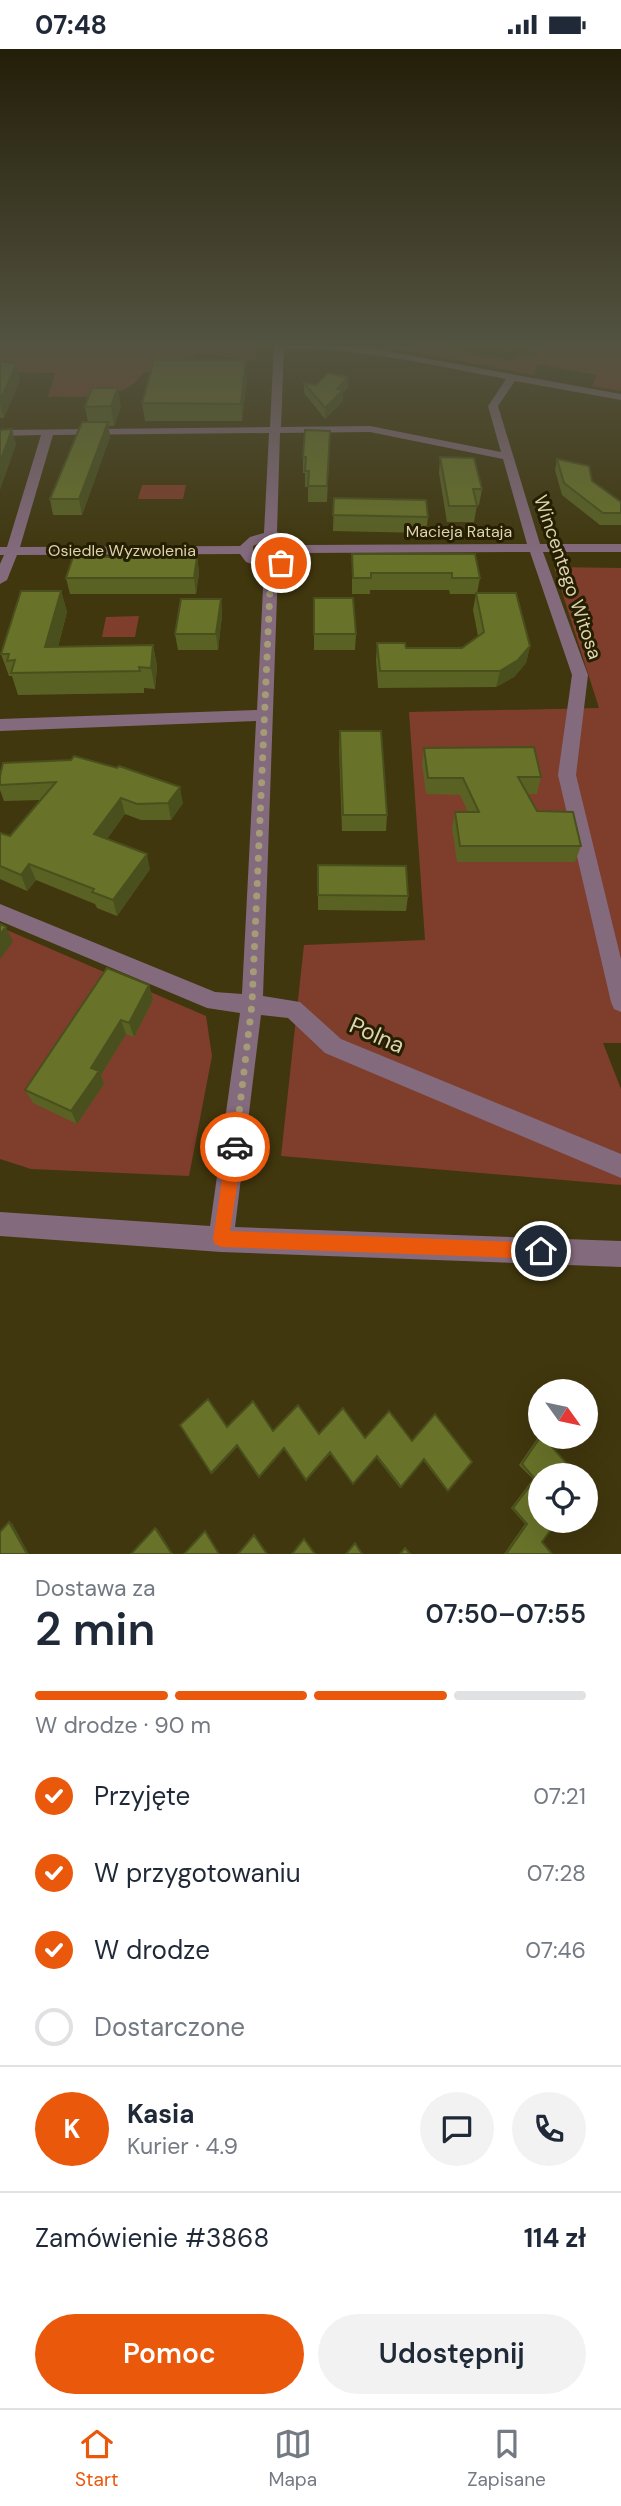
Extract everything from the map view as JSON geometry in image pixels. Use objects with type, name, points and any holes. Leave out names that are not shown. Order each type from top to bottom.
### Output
[{"type":"street","points":[[270,535],[277,414]]},
{"type":"street","name":"Wincentego Witosa","points":[[495,414],[534,548],[580,675],[567,775],[621,1002]]},
{"type":"street","points":[[0,433],[370,429],[506,456]]},
{"type":"street","points":[[0,580],[6,551],[48,432]]},
{"type":"street","points":[[270,535],[288,539],[297,549],[289,560],[271,565],[252,561],[244,550],[252,540],[270,535]]},
{"type":"street","name":"Macieja Rataja","points":[[297,549],[621,548]]},
{"type":"street","name":"Osiedle Wyzwolenia","points":[[6,551],[244,550]]},
{"type":"street","points":[[221,1239],[252,1004],[271,565]]},
{"type":"street","points":[[0,725],[265,715]]},
{"type":"street","name":"Polna","points":[[0,912],[214,1001],[293,1009],[333,1046],[621,1166]]},
{"type":"street","points":[[0,1224],[221,1239],[621,1254]]},
{"type":"shaded area","points":[[142,485],[186,485],[183,499],[138,499]]},
{"type":"shaded area","points":[[554,567],[621,568],[621,1043],[603,1043],[621,1089],[621,1185],[281,1156],[304,945],[425,940],[409,712],[599,708]]},
{"type":"shaded area","points":[[139,616],[135,637],[102,637],[106,617]]},
{"type":"shaded area","points":[[0,927],[206,1016],[212,1056],[189,1176],[31,1169],[0,1159]]},
{"type":"building","points":[[82,422],[108,422],[79,499],[50,499]]},
{"type":"building","points":[[12,429],[0,462],[0,430]]},
{"type":"building","points":[[305,430],[330,431],[327,486],[308,486],[309,471],[305,471],[306,457],[303,457]]},
{"type":"building","points":[[440,457],[474,458],[482,489],[473,489],[477,506],[449,506]]},
{"type":"building","points":[[557,459],[589,466],[592,481],[621,502],[621,513],[603,513],[564,483]]},
{"type":"building","points":[[334,498],[426,500],[428,517],[333,515]]},
{"type":"building","points":[[352,554],[475,554],[480,578],[452,578],[452,573],[371,573],[371,578],[353,578]]},
{"type":"building","points":[[73,557],[197,557],[194,578],[66,578]]},
{"type":"building","points":[[21,591],[61,591],[45,647],[153,645],[151,668],[139,667],[140,671],[11,673],[15,660],[7,661],[9,654],[1,654]]},
{"type":"building","points":[[476,593],[516,593],[530,646],[518,660],[500,671],[380,671],[377,643],[405,643],[406,648],[462,648],[484,632]]},
{"type":"building","points":[[314,598],[353,598],[356,634],[314,634]]},
{"type":"building","points":[[181,599],[221,599],[216,634],[175,634]]},
{"type":"building","points":[[340,731],[381,731],[387,815],[343,815]]},
{"type":"building","points":[[534,747],[541,777],[518,777],[537,811],[573,812],[581,846],[460,846],[455,812],[479,812],[463,778],[428,778],[424,748]]},
{"type":"building","points":[[74,756],[117,768],[119,766],[180,787],[168,803],[137,804],[121,798],[94,834],[147,854],[113,900],[92,892],[94,889],[29,864],[21,875],[0,866],[0,833],[10,836],[56,782],[0,785],[3,763],[71,760]]},
{"type":"building","points":[[318,865],[406,866],[408,896],[318,895]]},
{"type":"building","points":[[107,968],[149,985],[129,1023],[121,1020],[91,1068],[99,1071],[71,1111],[25,1090]]},
{"type":"building","points":[[208,1399],[227,1427],[253,1401],[273,1431],[298,1405],[319,1434],[343,1408],[365,1438],[389,1411],[412,1441],[435,1414],[472,1462],[448,1491],[424,1459],[401,1487],[377,1456],[353,1484],[330,1452],[306,1480],[284,1448],[259,1477],[237,1445],[211,1473],[180,1425]]},
{"type":"building","points":[[532,1449],[554,1449],[566,1463],[528,1463],[528,1471],[522,1464]]},
{"type":"building","points":[[528,1488],[528,1533],[548,1533],[542,1542],[552,1554],[506,1554],[527,1524],[513,1508]]},
{"type":"building","points":[[9,1522],[27,1554],[0,1554],[0,1532]]},
{"type":"building","points":[[155,1528],[172,1554],[131,1554]]},
{"type":"building","points":[[205,1531],[219,1554],[184,1554]]},
{"type":"building","points":[[254,1535],[267,1554],[238,1554]]},
{"type":"building","points":[[304,1539],[315,1554],[292,1554]]},
{"type":"building","points":[[355,1543],[362,1554],[346,1554]]},
{"type":"way so far","points":[[235,1147],[252,1004],[271,565],[281,563]]},
{"type":"route","points":[[235,1147],[221,1239],[541,1251]]}]
